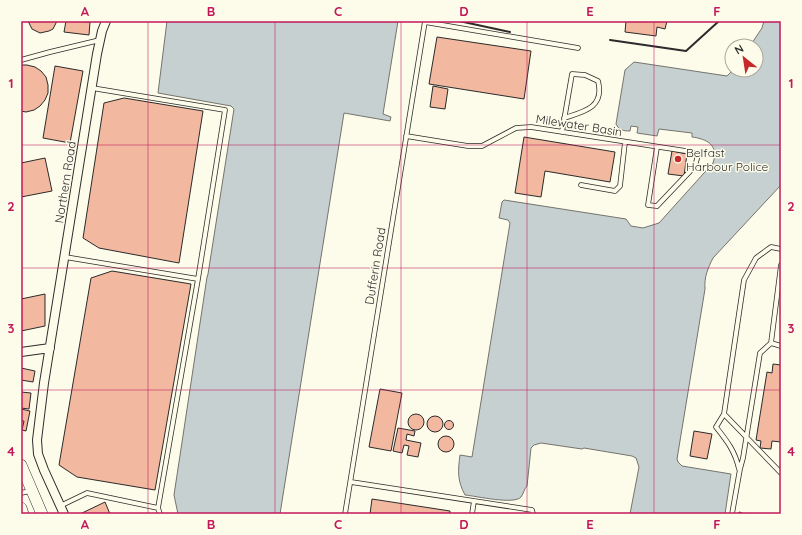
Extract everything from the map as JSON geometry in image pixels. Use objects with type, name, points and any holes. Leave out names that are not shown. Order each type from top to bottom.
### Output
[{"type":"street","name":"Northern Road","points":[[64,514],[38,454],[37,440],[50,348],[92,88],[100,40],[106,21]]},
{"type":"street","points":[[21,352],[50,348]]},
{"type":"street","points":[[21,465],[26,492],[42,514]]},
{"type":"street","points":[[21,508],[23,514]]},
{"type":"lane","points":[[425,22],[578,48]]},
{"type":"lane","name":"Dufferin Road","points":[[345,514],[425,22]]},
{"type":"lane","points":[[21,60],[100,40]]},
{"type":"lane","points":[[562,132],[564,118],[572,74],[585,75],[598,81],[600,87],[599,97],[595,105],[585,112],[564,118]]},
{"type":"lane","points":[[92,88],[224,110],[198,279],[158,508],[160,514]]},
{"type":"lane","name":"Milewater Basin","points":[[406,136],[468,146],[482,146],[516,128],[531,127],[692,152],[698,155],[695,166],[657,206],[648,205],[657,147]]},
{"type":"lane","points":[[581,185],[615,191],[620,186],[625,142]]},
{"type":"lane","points":[[740,469],[732,447],[716,426],[724,414],[744,280],[756,258],[771,247],[781,249]]},
{"type":"lane","points":[[65,257],[198,279]]},
{"type":"lane","points":[[732,514],[743,458],[760,353],[771,343],[781,265]]},
{"type":"lane","points":[[771,343],[781,346]]},
{"type":"lane","points":[[724,414],[781,473]]},
{"type":"lane","points":[[351,482],[532,510],[533,514]]},
{"type":"lane","points":[[60,506],[87,493],[158,508]]},
{"type":"lane","points":[[472,514],[474,501]]},
{"type":"shaded area","points":[[167,21],[398,21],[383,114],[391,117],[390,121],[344,113],[280,514],[178,514],[174,495],[234,109],[231,106],[158,93]]},
{"type":"shaded area","points":[[764,21],[781,21],[781,185],[713,258],[708,269],[677,459],[682,466],[731,474],[725,514],[630,514],[639,467],[636,458],[632,456],[584,448],[582,449],[541,443],[534,445],[531,448],[527,486],[521,497],[511,500],[503,500],[465,495],[459,475],[460,455],[472,457],[510,223],[508,220],[499,218],[502,202],[504,200],[626,219],[631,226],[643,228],[659,223],[713,163],[713,147],[707,141],[692,137],[692,133],[659,129],[657,136],[637,133],[638,127],[631,126],[630,131],[618,128],[616,124],[625,70],[634,62],[724,76],[724,78],[764,78],[764,38],[755,38],[762,28]]},
{"type":"building","points":[[28,21],[57,21],[53,29],[40,33],[32,29]]},
{"type":"building","points":[[66,21],[90,22],[89,35],[64,32]]},
{"type":"building","points":[[626,21],[667,21],[665,29],[657,27],[656,36],[625,32]]},
{"type":"building","points":[[437,37],[531,51],[524,99],[429,84]]},
{"type":"building","points":[[21,65],[35,67],[41,71],[46,77],[48,85],[48,93],[45,100],[34,110],[26,112],[21,111]]},
{"type":"building","points":[[55,66],[83,71],[70,143],[43,138]]},
{"type":"building","points":[[433,86],[448,89],[445,109],[430,107]]},
{"type":"building","points":[[124,98],[203,111],[179,263],[99,248],[83,238],[104,103]]},
{"type":"building","points":[[524,137],[615,152],[610,182],[545,171],[541,197],[515,193]]},
{"type":"building","name":"Belfast Harbour Police","points":[[672,151],[687,154],[684,176],[668,174]]},
{"type":"building","points":[[45,158],[52,191],[21,197],[21,163]]},
{"type":"building","points":[[112,271],[191,284],[155,490],[77,477],[59,465],[91,278]]},
{"type":"building","points":[[45,294],[45,326],[21,331],[21,299]]},
{"type":"building","points":[[773,364],[781,365],[781,442],[772,441],[771,449],[760,448],[761,441],[756,440],[767,372],[772,373]]},
{"type":"building","points":[[21,368],[35,371],[33,382],[21,380]]},
{"type":"building","points":[[380,389],[402,393],[391,451],[369,447]]},
{"type":"building","points":[[21,392],[31,393],[29,409],[21,408]]},
{"type":"building","points":[[21,409],[30,411],[26,431],[22,430],[24,421],[21,421]]},
{"type":"building","points":[[416,414],[423,419],[424,422],[419,429],[416,430],[409,425],[408,422],[413,415]]},
{"type":"building","points":[[435,416],[442,421],[443,424],[438,431],[435,432],[428,427],[427,424],[432,417]]},
{"type":"building","points":[[449,420],[454,425],[449,430],[444,425]]},
{"type":"building","points":[[398,428],[415,431],[414,436],[407,434],[406,440],[421,443],[418,457],[407,455],[409,446],[404,445],[402,453],[393,451]]},
{"type":"building","points":[[694,431],[712,434],[707,459],[690,456]]},
{"type":"building","points":[[446,436],[453,441],[454,444],[449,451],[446,452],[439,447],[438,444],[443,437]]},
{"type":"building","points":[[372,499],[450,511],[450,514],[370,514]]},
{"type":"building","points":[[105,502],[110,514],[80,514]]},
{"type":"fence","points":[[739,514],[739,512],[747,514]]},
{"type":"wall","points":[[459,21],[510,32]]},
{"type":"wall","points":[[610,40],[686,51],[719,21]]},
{"type":"place","name":"Belfast Harbour Police","points":[[678,159]]}]
